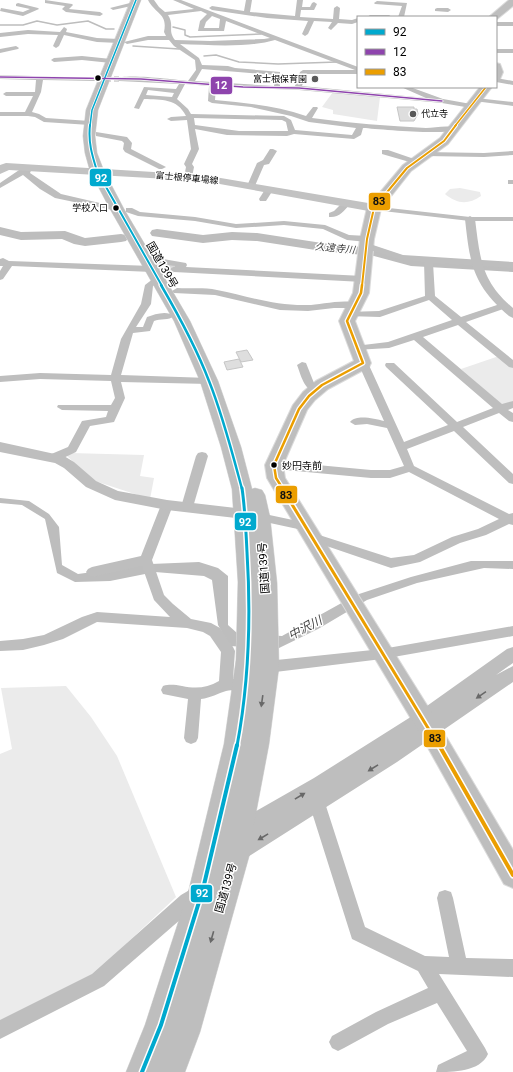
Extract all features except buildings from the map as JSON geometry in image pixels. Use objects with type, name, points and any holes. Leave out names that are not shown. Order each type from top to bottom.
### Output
[{"type":"highway","name":"国道139号","points":[[94,128],[102,110],[123,41],[138,1]]},
{"type":"highway","name":"国道139号","points":[[123,41],[111,61],[97,97],[94,128],[101,152],[102,171],[158,269],[209,381],[253,515]]},
{"type":"highway","name":"国道139号","points":[[158,269],[177,291],[201,336],[233,408],[246,452],[253,515],[266,583],[258,625],[261,663],[256,744],[230,839],[184,1032],[169,1072]]},
{"type":"highway","name":"国道139号","points":[[142,1072],[161,1025],[204,889],[230,839],[237,744],[235,686],[261,663]]},
{"type":"main road","points":[[495,16],[513,1]]},
{"type":"main road","points":[[485,88],[444,141],[420,157],[390,187],[374,208],[366,247],[363,279],[359,299],[347,321],[361,355],[336,376],[316,389],[299,409],[274,465],[276,478],[426,724],[513,876]]},
{"type":"main road","name":"富士根停車場線","points":[[2,168],[102,171],[188,177],[251,186],[266,194],[374,208]]},
{"type":"street","points":[[0,9],[31,0]]},
{"type":"street","points":[[48,0],[47,2],[70,5],[65,9],[66,10],[100,14]]},
{"type":"street","points":[[151,0],[169,20],[170,24],[168,32],[172,40],[197,58],[200,67]]},
{"type":"street","points":[[168,0],[177,0],[201,8],[223,18],[357,70]]},
{"type":"street","points":[[247,13],[249,0]]},
{"type":"street","points":[[297,19],[300,0]]},
{"type":"street","points":[[113,8],[138,1]]},
{"type":"street","points":[[164,14],[201,8],[214,3]]},
{"type":"street","points":[[377,3],[405,4],[401,16]]},
{"type":"street","points":[[298,8],[312,9],[314,4]]},
{"type":"street","points":[[0,9],[23,14],[36,9],[18,5]]},
{"type":"street","points":[[201,8],[247,13],[268,13],[284,20],[355,21]]},
{"type":"street","points":[[331,28],[336,21],[337,8]]},
{"type":"street","points":[[437,10],[448,9],[445,16]]},
{"type":"street","points":[[211,13],[203,21],[200,30],[222,30],[223,18]]},
{"type":"street","points":[[305,34],[312,20]]},
{"type":"street","points":[[497,24],[513,24]]},
{"type":"street","points":[[56,46],[63,31]]},
{"type":"street","points":[[1,37],[23,33],[63,31],[97,40],[123,41],[148,38],[210,43],[264,41],[276,38]]},
{"type":"street","points":[[247,34],[262,33]]},
{"type":"street","points":[[191,36],[223,35]]},
{"type":"street","points":[[0,51],[16,48]]},
{"type":"street","points":[[497,51],[513,51]]},
{"type":"street","points":[[54,60],[96,79]]},
{"type":"street","points":[[74,70],[111,61]]},
{"type":"street","points":[[174,99],[178,91],[200,67],[278,73],[278,87]]},
{"type":"street","points":[[0,77],[40,78],[69,84],[73,83],[74,70]]},
{"type":"street","points":[[298,88],[303,72],[357,70]]},
{"type":"street","points":[[59,82],[60,71]]},
{"type":"street","points":[[16,77],[22,72]]},
{"type":"street","points":[[228,86],[232,75]]},
{"type":"street","points":[[28,114],[37,94],[40,78]]},
{"type":"street","points":[[119,79],[186,82],[228,86],[298,88],[320,93],[442,102],[513,104]]},
{"type":"street","points":[[497,80],[513,83]]},
{"type":"street","points":[[213,85],[211,90],[211,101],[251,105],[308,119],[357,126],[429,130],[453,129]]},
{"type":"street","points":[[137,108],[146,88],[178,91]]},
{"type":"street","points":[[407,88],[442,102]]},
{"type":"street","points":[[6,94],[37,94]]},
{"type":"street","points":[[142,97],[174,99],[189,118],[215,131],[245,134],[288,134],[293,132],[354,137],[358,133],[360,127],[357,126]]},
{"type":"street","points":[[251,105],[258,97]]},
{"type":"street","points":[[281,112],[287,102]]},
{"type":"street","points":[[308,119],[315,108]]},
{"type":"street","points":[[189,118],[203,110]]},
{"type":"street","points":[[0,114],[37,115],[44,120],[94,128],[124,139],[128,143],[128,150],[162,167]]},
{"type":"street","points":[[188,177],[190,167],[188,164],[195,148],[189,118]]},
{"type":"street","points":[[171,119],[284,118],[289,121],[290,129],[293,132]]},
{"type":"street","points":[[251,186],[261,163],[266,162],[273,151]]},
{"type":"street","points":[[385,152],[420,157],[513,153]]},
{"type":"street","points":[[0,186],[28,168]]},
{"type":"street","points":[[28,168],[26,174],[58,196],[138,214],[166,216],[236,226],[284,223],[325,227],[366,247],[402,257],[428,262],[477,265],[513,265]]},
{"type":"street","points":[[332,215],[337,213],[346,204]]},
{"type":"street","points":[[166,216],[172,206]]},
{"type":"street","points":[[374,208],[470,219],[513,219]]},
{"type":"street","points":[[470,219],[477,265],[490,292],[513,314]]},
{"type":"street","points":[[0,260],[5,263],[207,270],[363,279]]},
{"type":"street","points":[[428,262],[430,297],[513,365]]},
{"type":"street","points":[[0,277],[5,263]]},
{"type":"street","points":[[158,269],[206,266],[207,270]]},
{"type":"street","points":[[53,458],[72,449],[86,423],[110,420],[114,408],[120,398],[115,378],[130,330],[146,304],[149,285],[158,269]]},
{"type":"street","points":[[177,291],[215,292],[280,308],[308,308],[334,305],[352,310],[380,314],[430,297]]},
{"type":"street","points":[[503,306],[361,355],[410,468],[512,519]]},
{"type":"street","points":[[130,330],[147,329],[150,319],[158,316],[169,316]]},
{"type":"street","points":[[416,336],[513,419]]},
{"type":"street","points":[[302,365],[310,385],[316,389]]},
{"type":"street","points":[[390,365],[513,480]]},
{"type":"street","points":[[0,379],[40,376],[209,381]]},
{"type":"street","points":[[401,447],[513,404]]},
{"type":"street","points":[[62,407],[114,408]]},
{"type":"street","points":[[355,422],[367,421],[392,426]]},
{"type":"street","points":[[0,447],[53,458],[69,465],[91,484],[102,490],[134,500],[253,515],[310,532],[391,563],[416,559],[456,540],[482,532],[512,519]]},
{"type":"street","points":[[187,507],[202,456]]},
{"type":"street","points":[[274,465],[371,474],[390,474],[410,468]]},
{"type":"street","points":[[167,505],[146,560],[160,597],[168,608],[187,623]]},
{"type":"street","points":[[92,572],[146,560]]},
{"type":"street","points":[[0,646],[34,644],[87,619],[98,617],[187,623],[206,626],[215,632],[228,651],[235,686],[212,693],[195,694],[168,690]]},
{"type":"street","points":[[261,663],[382,654],[513,631]]},
{"type":"street","points":[[230,839],[317,803],[426,724],[513,654]]},
{"type":"street","points":[[230,839],[321,784],[513,673]]},
{"type":"street","points":[[191,738],[195,694]]},
{"type":"street","points":[[317,803],[358,933],[424,965],[513,968]]},
{"type":"street","points":[[0,1030],[98,980],[187,901],[204,889]]},
{"type":"street","points":[[445,898],[459,966]]},
{"type":"street","points":[[424,965],[479,1054],[445,1072]]},
{"type":"street","points":[[338,1042],[382,1018],[440,992]]},
{"type":"shaded area","points":[[333,92],[380,97],[377,121],[333,114],[333,110],[322,107]]},
{"type":"shaded area","points":[[460,188],[480,192],[481,196],[472,201],[463,202],[454,200],[445,194],[450,189]]},
{"type":"shaded area","points":[[499,356],[513,368],[513,401],[502,405],[461,369]]},
{"type":"shaded area","points":[[70,453],[144,455],[140,476],[154,478],[150,499],[95,481],[67,456]]},
{"type":"shaded area","points":[[66,686],[91,717],[117,756],[176,897],[76,991],[0,1022],[0,754],[12,749],[1,688]]},
{"type":"water","name":"中沢川","points":[[0,498],[29,501],[49,514],[59,527],[62,565],[78,574],[151,564],[199,562],[218,568],[228,576],[228,625],[237,633],[282,636],[356,595],[411,577],[471,561],[513,561],[513,569],[484,568],[417,583],[367,600],[318,629],[277,649],[230,646],[218,625],[212,580],[204,576],[155,572],[110,581],[75,582],[57,573],[45,519],[22,505],[0,503]]},
{"type":"waterway","points":[[0,25],[23,25],[37,21],[57,25],[88,21],[106,29],[114,29]]},
{"type":"waterway","points":[[173,27],[185,30],[185,35],[190,37],[261,34]]},
{"type":"waterway","points":[[133,46],[179,49]]},
{"type":"waterway","points":[[204,56],[216,55],[239,62],[278,64],[337,62]]},
{"type":"waterway","name":"久遠寺川","points":[[0,231],[21,236],[65,235],[72,239],[85,242],[99,242],[121,238]]},
{"type":"waterway","name":"久遠寺川","points":[[157,233],[203,239],[232,236],[257,237],[322,247],[375,252],[411,262],[513,268]]},
{"type":"tunnel","points":[[96,79],[119,79]]},
{"type":"tunnel","points":[[142,265],[174,269]]},
{"type":"transit line","name":"92","points":[[136,0],[92,110],[89,136],[91,153],[97,171],[117,209],[182,321],[209,381],[231,447],[242,489],[249,582],[248,660],[237,744],[203,889],[161,1025],[142,1072]]},
{"type":"transit line","name":"12","points":[[0,77],[141,79],[243,87],[299,88],[442,101]]},
{"type":"transit line","name":"83","points":[[485,88],[444,141],[407,168],[374,208],[367,239],[361,293],[347,321],[363,363],[322,385],[309,396],[299,409],[274,465],[276,478],[430,730],[513,875]]},
{"type":"place","name":"富士根保育園","points":[[315,79]]},
{"type":"place","name":"代立寺","points":[[413,114]]},
{"type":"place","name":"学校入口","points":[[116,208]]},
{"type":"place","name":"妙円寺前","points":[[274,465]]}]
